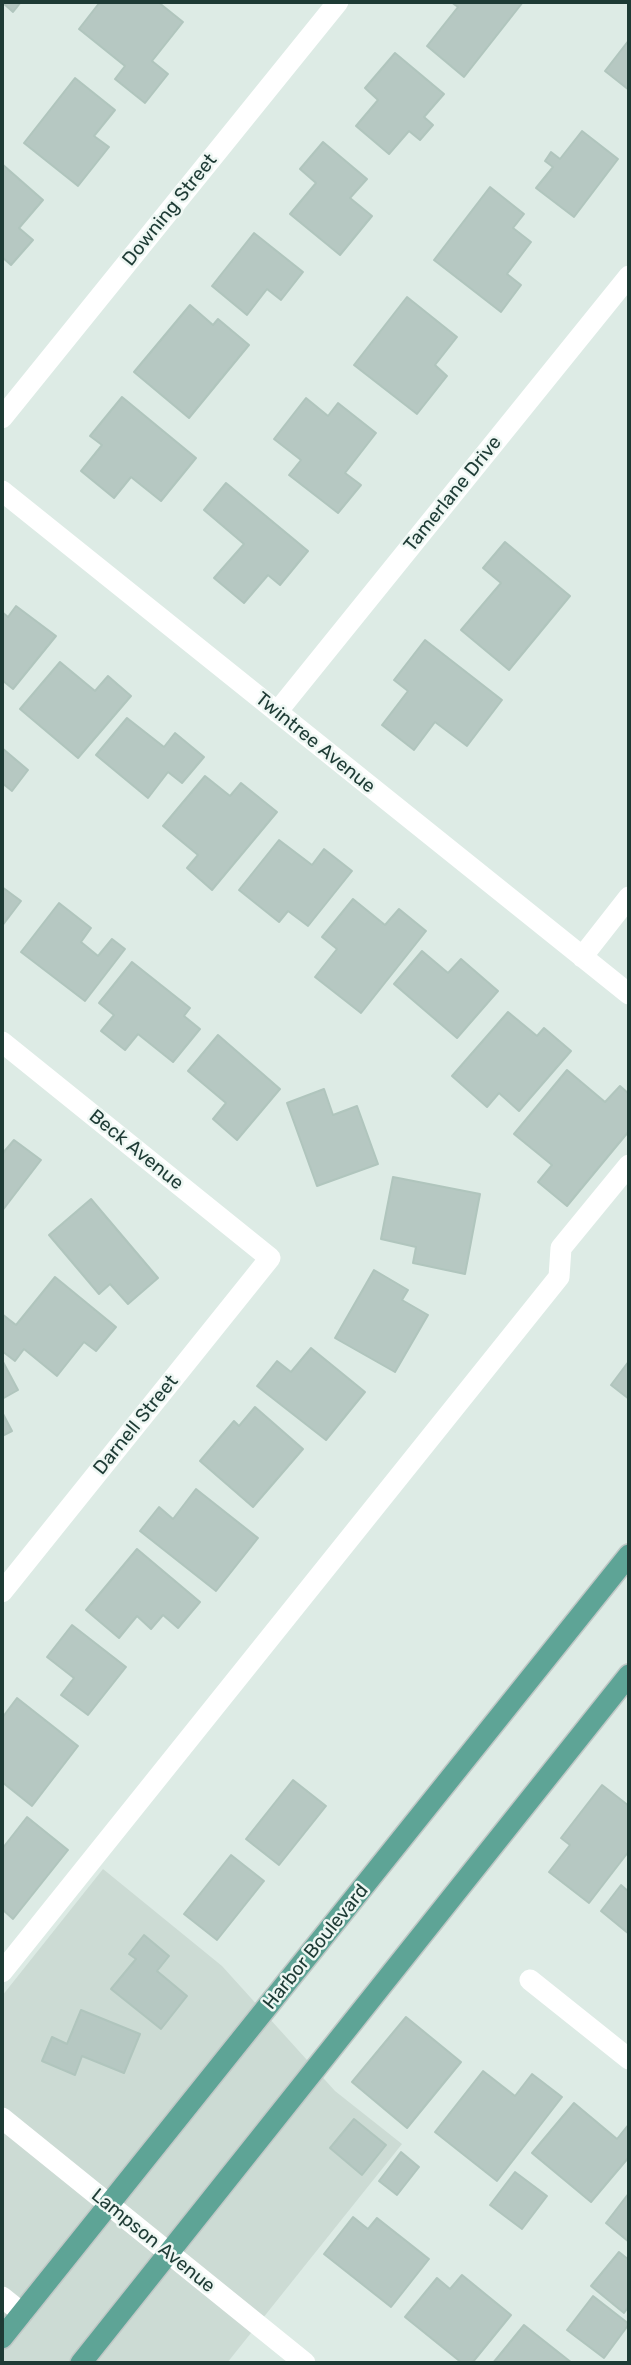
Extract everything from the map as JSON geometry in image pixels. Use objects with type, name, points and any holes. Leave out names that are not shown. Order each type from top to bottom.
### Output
[{"type":"main road","name":"Harbor Boulevard","points":[[2,2338],[629,1555]]},
{"type":"main road","points":[[81,2363],[629,1675]]},
{"type":"street","name":"Downing Street","points":[[2,418],[338,2]]},
{"type":"street","name":"Tamerlane Drive","points":[[277,712],[629,276]]},
{"type":"street","name":"Twintree Avenue","points":[[2,491],[629,995]]},
{"type":"street","points":[[582,957],[629,897]]},
{"type":"street","name":"Beck Avenue","points":[[2,1042],[270,1258]]},
{"type":"street","points":[[2,1972],[559,1277],[561,1248],[629,1165]]},
{"type":"street","name":"Darnell Street","points":[[2,1592],[270,1258]]},
{"type":"street","points":[[530,1980],[629,2059]]},
{"type":"street","name":"Lampson Avenue","points":[[2,2118],[305,2363]]},
{"type":"street","points":[[2,2297],[22,2313]]},
{"type":"shaded area","points":[[103,1869],[222,1966],[335,2091],[402,2144],[227,2363],[2,2363],[2,1996]]},
{"type":"building","points":[[2,2],[21,2],[13,12]]},
{"type":"building","points":[[100,2],[158,2],[183,22],[152,61],[168,74],[145,103],[115,79],[125,66],[79,29]]},
{"type":"building","points":[[451,2],[523,2],[464,77],[427,46],[458,7]]},
{"type":"building","points":[[629,40],[629,90],[605,71]]},
{"type":"building","points":[[395,53],[444,94],[424,117],[433,125],[420,140],[409,131],[389,154],[356,126],[378,100],[365,88]]},
{"type":"building","points":[[75,78],[115,110],[94,136],[109,147],[78,186],[24,143]]},
{"type":"building","points":[[582,131],[618,159],[574,217],[536,188],[553,167],[545,161],[551,152],[560,159]]},
{"type":"building","points":[[323,142],[367,179],[350,198],[372,216],[340,255],[290,214],[316,183],[300,169]]},
{"type":"building","points":[[2,164],[43,200],[19,228],[33,240],[11,265],[2,257]]},
{"type":"building","points":[[490,187],[524,214],[513,228],[531,242],[507,274],[521,285],[501,312],[434,260]]},
{"type":"building","points":[[254,233],[303,272],[281,300],[267,289],[247,315],[212,286]]},
{"type":"building","points":[[407,297],[457,337],[435,365],[447,376],[417,414],[354,365]]},
{"type":"building","points":[[190,305],[213,325],[218,319],[249,345],[189,418],[134,372]]},
{"type":"building","points":[[122,397],[196,458],[161,501],[131,477],[114,498],[81,471],[102,445],[90,436]]},
{"type":"building","points":[[306,398],[328,416],[338,403],[376,433],[345,473],[361,485],[338,513],[289,475],[301,460],[274,439]]},
{"type":"building","points":[[226,483],[308,551],[280,585],[268,575],[244,603],[214,578],[244,544],[204,510]]},
{"type":"building","points":[[505,542],[570,596],[509,670],[461,630],[501,583],[483,568]]},
{"type":"building","points":[[16,606],[56,636],[13,689],[2,680],[2,612],[8,617]]},
{"type":"building","points":[[425,640],[502,700],[467,746],[435,722],[414,750],[382,725],[408,691],[394,680]]},
{"type":"building","points":[[60,662],[95,691],[108,676],[131,696],[78,758],[20,709]]},
{"type":"building","points":[[127,718],[164,747],[175,733],[204,757],[182,783],[168,772],[148,798],[96,755]]},
{"type":"building","points":[[2,748],[28,770],[12,791],[2,783]]},
{"type":"building","points":[[205,776],[230,796],[241,783],[277,812],[212,890],[187,868],[198,855],[163,826]]},
{"type":"building","points":[[279,840],[312,865],[324,849],[352,871],[308,926],[288,911],[279,922],[239,890]]},
{"type":"building","points":[[2,887],[21,901],[2,926]]},
{"type":"building","points":[[353,899],[385,925],[399,909],[426,931],[361,1013],[315,977],[337,949],[322,937]]},
{"type":"building","points":[[59,903],[91,928],[81,942],[98,956],[112,939],[125,949],[85,1001],[21,952]]},
{"type":"building","points":[[422,951],[448,973],[461,959],[498,991],[457,1038],[394,984]]},
{"type":"building","points":[[132,962],[190,1008],[184,1016],[200,1029],[173,1062],[138,1034],[125,1050],[101,1031],[114,1015],[99,1003]]},
{"type":"building","points":[[508,1012],[537,1036],[544,1028],[571,1051],[519,1111],[499,1093],[487,1107],[452,1076]]},
{"type":"building","points":[[218,1035],[280,1089],[237,1140],[213,1119],[226,1103],[188,1071]]},
{"type":"building","points":[[567,1070],[605,1102],[620,1086],[629,1094],[629,1131],[567,1206],[538,1182],[552,1165],[514,1134]]},
{"type":"building","points":[[324,1089],[333,1115],[357,1106],[378,1164],[317,1186],[287,1103]]},
{"type":"building","points":[[14,1140],[41,1160],[2,1211],[2,1154]]},
{"type":"building","points":[[393,1177],[480,1194],[465,1274],[413,1263],[416,1247],[381,1239]]},
{"type":"building","points":[[91,1199],[158,1278],[128,1304],[110,1284],[99,1294],[49,1235]]},
{"type":"building","points":[[374,1270],[408,1290],[402,1300],[428,1315],[395,1372],[335,1338]]},
{"type":"building","points":[[55,1277],[116,1327],[96,1351],[84,1342],[57,1376],[24,1349],[15,1361],[2,1351],[2,1314],[16,1325]]},
{"type":"building","points":[[311,1348],[365,1392],[326,1440],[257,1386],[277,1361],[291,1372]]},
{"type":"building","points":[[2,1360],[18,1390],[2,1399]]},
{"type":"building","points":[[629,1361],[629,1399],[611,1385]]},
{"type":"building","points":[[255,1407],[303,1449],[253,1507],[200,1461],[234,1421],[239,1426]]},
{"type":"building","points":[[2,1412],[12,1431],[2,1436]]},
{"type":"building","points":[[196,1489],[258,1538],[216,1591],[140,1531],[159,1507],[173,1519]]},
{"type":"building","points":[[137,1549],[200,1602],[178,1628],[163,1615],[151,1629],[137,1616],[119,1638],[86,1610]]},
{"type":"building","points":[[72,1625],[126,1667],[88,1715],[61,1695],[74,1678],[47,1657]]},
{"type":"building","points":[[17,1698],[78,1746],[32,1806],[2,1782],[2,1718]]},
{"type":"building","points":[[293,1780],[326,1806],[279,1865],[246,1839]]},
{"type":"building","points":[[602,1785],[629,1806],[629,1851],[589,1903],[549,1872],[570,1845],[561,1838]]},
{"type":"building","points":[[27,1817],[68,1850],[13,1919],[2,1909],[2,1849]]},
{"type":"building","points":[[231,1855],[264,1881],[217,1940],[184,1914]]},
{"type":"building","points":[[621,1885],[629,1892],[629,1934],[601,1911]]},
{"type":"building","points":[[144,1935],[169,1956],[157,1971],[187,1996],[161,2029],[111,1989],[136,1959],[129,1954]]},
{"type":"building","points":[[81,2010],[140,2034],[124,2073],[82,2056],[75,2075],[42,2061],[52,2037],[67,2044]]},
{"type":"building","points":[[406,2017],[461,2062],[407,2128],[352,2082]]},
{"type":"building","points":[[483,2071],[515,2096],[532,2074],[562,2097],[497,2181],[435,2132]]},
{"type":"building","points":[[574,2103],[617,2139],[629,2124],[629,2157],[591,2202],[532,2153]]},
{"type":"building","points":[[354,2119],[386,2145],[362,2175],[330,2148]]},
{"type":"building","points":[[401,2152],[419,2167],[397,2195],[379,2181]]},
{"type":"building","points":[[515,2172],[547,2196],[522,2229],[490,2205]]},
{"type":"building","points":[[629,2193],[629,2242],[606,2223]]},
{"type":"building","points":[[353,2217],[368,2229],[377,2218],[429,2259],[391,2307],[324,2254]]},
{"type":"building","points":[[619,2252],[629,2260],[629,2306],[624,2313],[591,2286]]},
{"type":"building","points":[[462,2275],[511,2315],[472,2363],[462,2363],[405,2317],[437,2278],[450,2289]]},
{"type":"building","points":[[593,2296],[629,2324],[604,2358],[567,2330]]},
{"type":"building","points":[[524,2325],[572,2363],[493,2363]]}]
